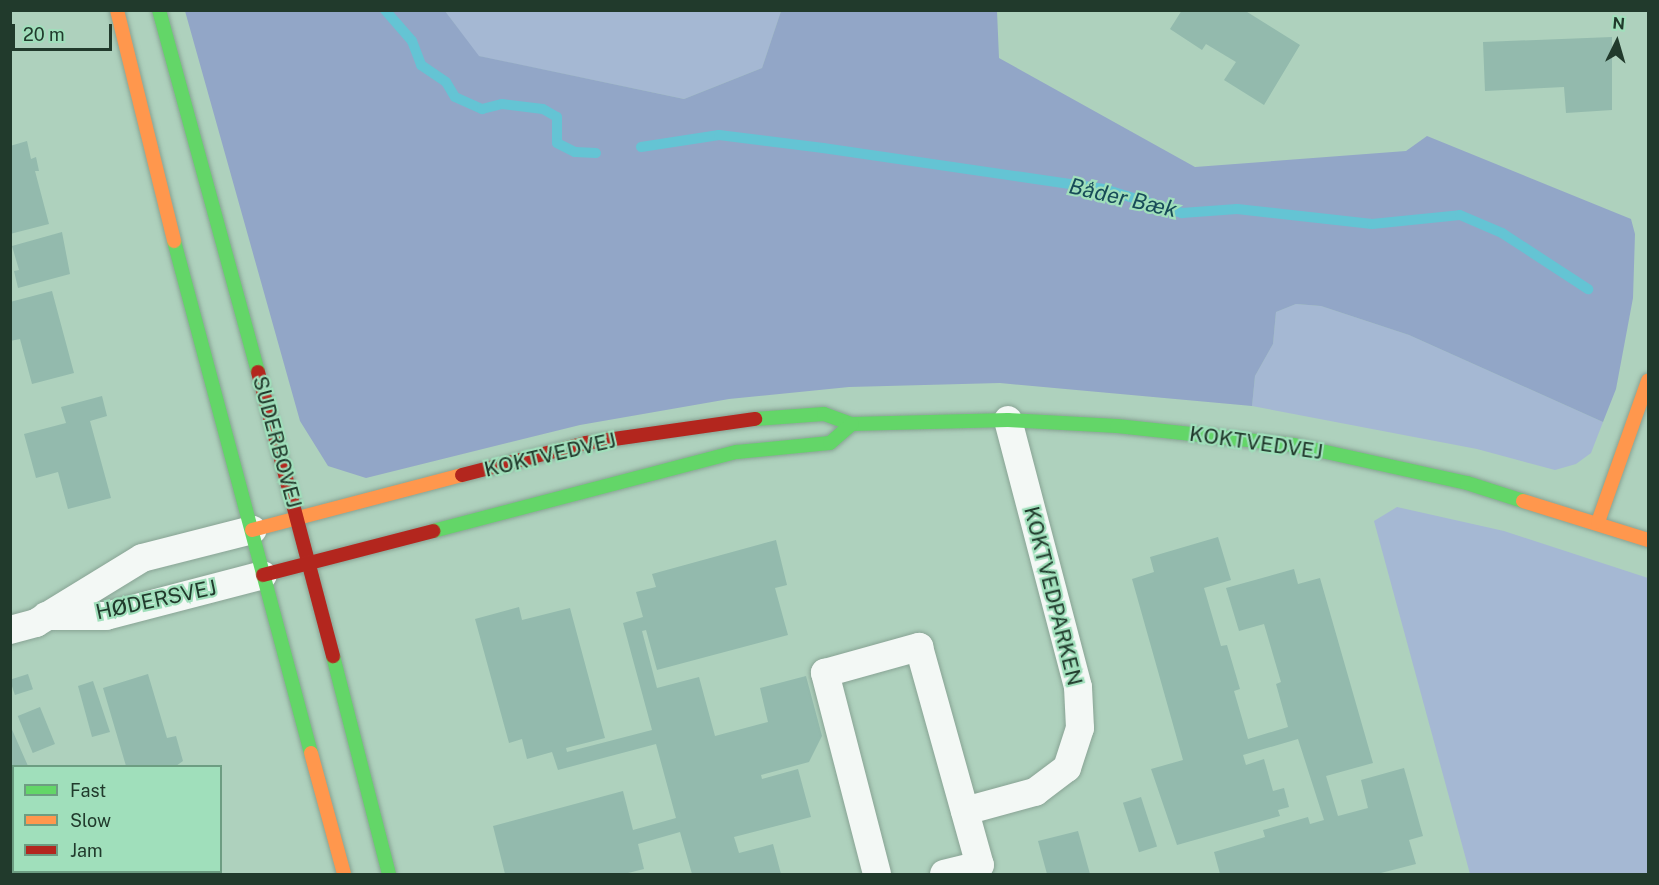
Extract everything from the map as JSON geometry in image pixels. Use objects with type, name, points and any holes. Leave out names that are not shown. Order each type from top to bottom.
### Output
[{"type":"street","points":[[117,10],[144,129],[344,874]]},
{"type":"street","name":"SUDERBOVEJ","points":[[159,10],[310,563],[389,874]]},
{"type":"street","points":[[1598,522],[1648,381]]},
{"type":"street","name":"KOKTVEDVEJ","points":[[252,530],[586,443],[732,420],[824,414],[852,424],[1008,420],[1117,426],[1294,445],[1467,483],[1598,522],[1648,540]]},
{"type":"street","name":"KOKTVEDPARKEN","points":[[965,811],[1035,792],[1067,768],[1080,728],[1078,687],[1008,420]]},
{"type":"street","name":"KOKTVEDVEJ","points":[[264,575],[737,452],[830,443],[852,424]]},
{"type":"street","name":"HØDERSVEJ","points":[[10,630],[46,616],[142,558],[252,530]]},
{"type":"street","name":"HØDERSVEJ","points":[[46,616],[106,616],[264,575]]},
{"type":"street","points":[[877,874],[825,673],[919,647],[980,865],[944,874]]},
{"type":"shaded area","points":[[185,11],[445,11],[479,56],[684,99],[762,68],[781,11],[997,11],[999,58],[1195,167],[1406,151],[1427,136],[1631,219],[1635,234],[1633,298],[1616,389],[1603,422],[1409,335],[1321,306],[1296,304],[1276,312],[1273,344],[1255,376],[1252,406],[1000,383],[849,387],[729,399],[580,425],[366,478],[328,466],[300,421]]},
{"type":"shaded area","points":[[445,11],[781,11],[762,68],[684,99],[478,56]]},
{"type":"shaded area","points":[[1296,304],[1321,306],[1409,335],[1603,422],[1591,453],[1576,464],[1555,470],[1477,449],[1252,406],[1255,376],[1273,344],[1276,312]]},
{"type":"shaded area","points":[[1397,507],[1504,531],[1648,578],[1648,874],[1470,874],[1374,521]]},
{"type":"building","points":[[1182,10],[1244,10],[1300,45],[1264,105],[1224,80],[1236,62],[1206,44],[1202,50],[1170,29]]},
{"type":"building","points":[[1612,37],[1612,110],[1566,113],[1564,87],[1485,91],[1483,42]]},
{"type":"building","points":[[27,141],[31,159],[36,157],[39,171],[35,171],[49,224],[10,234],[10,146]]},
{"type":"building","points":[[62,232],[70,274],[18,288],[14,271],[19,270],[12,246]]},
{"type":"building","points":[[52,291],[74,373],[32,384],[20,339],[10,341],[10,302]]},
{"type":"building","points":[[102,396],[107,416],[90,421],[111,498],[68,509],[58,472],[36,478],[24,434],[66,423],[61,407]]},
{"type":"building","points":[[1218,537],[1231,580],[1204,588],[1221,646],[1227,645],[1240,689],[1234,691],[1248,739],[1288,727],[1276,684],[1281,682],[1264,624],[1239,631],[1226,588],[1294,569],[1298,584],[1320,578],[1373,763],[1326,776],[1338,816],[1368,808],[1361,780],[1404,768],[1423,836],[1409,840],[1416,864],[1377,874],[1220,874],[1214,852],[1265,837],[1263,830],[1308,817],[1310,824],[1324,820],[1298,739],[1243,755],[1246,765],[1264,759],[1273,791],[1284,788],[1289,807],[1278,810],[1280,816],[1177,845],[1151,769],[1183,760],[1132,579],[1154,572],[1150,557]]},
{"type":"building","points":[[776,540],[787,585],[775,588],[788,635],[657,670],[646,630],[642,631],[657,688],[699,677],[715,736],[768,722],[760,688],[806,676],[822,736],[809,762],[761,775],[762,779],[798,769],[811,817],[734,837],[739,853],[773,844],[781,874],[692,874],[680,832],[638,844],[644,869],[624,874],[505,874],[493,826],[623,791],[633,830],[676,818],[656,744],[558,770],[552,752],[527,759],[522,739],[509,743],[475,619],[519,607],[522,620],[570,608],[605,738],[566,748],[567,752],[652,730],[623,623],[643,617],[636,592],[656,587],[652,574]]},
{"type":"building","points":[[28,674],[33,689],[15,695],[10,680]]},
{"type":"building","points":[[148,674],[167,738],[176,736],[183,761],[177,765],[126,765],[103,688]]},
{"type":"building","points":[[93,681],[110,732],[92,737],[78,686]]},
{"type":"building","points":[[40,707],[55,744],[33,753],[18,716]]},
{"type":"building","points":[[10,725],[28,765],[12,765],[10,779]]},
{"type":"building","points":[[1141,797],[1157,846],[1139,852],[1123,803]]},
{"type":"building","points":[[1078,831],[1090,874],[1047,874],[1038,841]]},
{"type":"building","points":[[175,873],[214,873],[214,874]]},
{"type":"waterway","name":"Båder Bæk","points":[[385,10],[412,41],[421,65],[446,82],[455,97],[482,109],[502,104],[543,109],[557,117],[557,143],[575,152],[596,153]]},
{"type":"waterway","name":"Båder Bæk","points":[[641,147],[719,135],[1104,189],[1182,213],[1237,209],[1372,224],[1460,215],[1502,233],[1588,289]]},
{"type":"traffic: fast","points":[[159,10],[258,372]]},
{"type":"traffic: fast","points":[[174,241],[311,753]]},
{"type":"traffic: fast","points":[[755,419],[824,414],[852,424],[1008,420],[1117,426],[1294,445],[1467,483],[1523,501]]},
{"type":"traffic: fast","points":[[433,531],[737,452],[830,443],[852,424]]},
{"type":"traffic: fast","points":[[333,656],[389,874]]},
{"type":"traffic: slow","points":[[117,10],[174,241]]},
{"type":"traffic: slow","points":[[1598,522],[1648,381]]},
{"type":"traffic: slow","points":[[252,530],[462,475]]},
{"type":"traffic: slow","points":[[1523,501],[1648,540]]},
{"type":"traffic: slow","points":[[311,753],[344,874]]},
{"type":"traffic: jam","points":[[258,372],[333,656]]},
{"type":"traffic: jam","points":[[462,475],[586,443],[755,419]]},
{"type":"traffic: jam","points":[[263,575],[433,531]]}]
